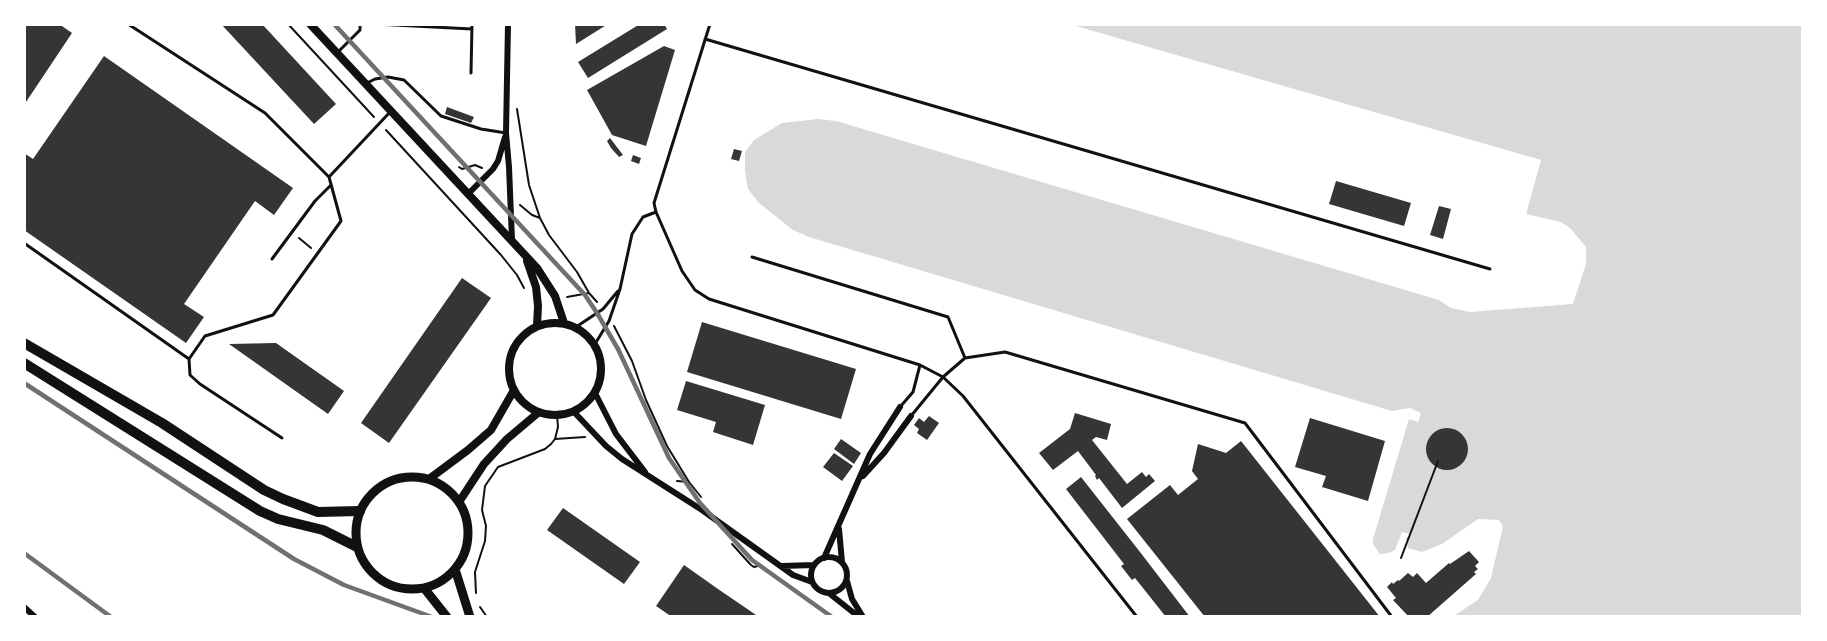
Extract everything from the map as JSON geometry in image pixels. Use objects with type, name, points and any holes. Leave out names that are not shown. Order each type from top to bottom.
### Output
[{"type":"highway","points":[[24,343],[162,423],[264,490],[318,512],[360,511]]},
{"type":"highway","points":[[24,363],[260,511],[278,519],[323,530],[357,547]]},
{"type":"main road","points":[[408,477],[429,479],[446,488],[459,502],[466,518],[468,536],[464,554],[455,569],[441,581],[424,588],[407,589],[390,585],[375,576],[364,563],[357,547],[355,529],[360,511],[371,494],[388,482],[408,477]]},
{"type":"main road","points":[[455,569],[470,617]]},
{"type":"main road","points":[[424,588],[447,617]]},
{"type":"street","points":[[310,24],[526,256],[555,296],[564,323]]},
{"type":"street","points":[[508,24],[506,133],[512,240]]},
{"type":"street","points":[[468,194],[489,174],[498,161],[506,133]]},
{"type":"street","points":[[526,256],[536,287],[537,326]]},
{"type":"street","points":[[550,322],[564,323],[587,334],[595,344],[602,369],[600,381],[595,393],[574,412],[557,415],[538,412],[529,407],[514,390],[509,366],[511,353],[526,332],[550,322]]},
{"type":"street","points":[[429,479],[491,430],[514,390]]},
{"type":"street","points":[[595,393],[611,427],[647,475]]},
{"type":"street","points":[[782,566],[814,565],[824,558],[839,529],[876,442],[900,407]]},
{"type":"street","points":[[459,502],[484,464],[538,412]]},
{"type":"street","points":[[574,412],[606,446],[622,459],[793,575],[812,582],[821,592],[830,594],[861,617]]},
{"type":"street","points":[[861,478],[884,453],[911,416]]},
{"type":"street","points":[[839,529],[842,562],[847,571],[852,599],[861,617]]},
{"type":"street","points":[[824,558],[837,559],[842,562]]},
{"type":"street","points":[[812,582],[811,573],[814,565]]},
{"type":"street","points":[[830,594],[839,591],[847,581]]},
{"type":"street","points":[[24,607],[35,617]]},
{"type":"lane","points":[[128,24],[266,113],[329,177],[341,221],[273,315],[205,336],[189,359],[190,375],[200,384],[282,438]]},
{"type":"lane","points":[[337,53],[360,30],[360,24]]},
{"type":"lane","points":[[375,24],[472,29]]},
{"type":"lane","points":[[471,74],[472,24]]},
{"type":"lane","points":[[710,24],[654,203],[682,271],[695,290],[709,299],[920,365],[944,377],[963,396],[1137,617]]},
{"type":"lane","points":[[705,39],[1490,269]]},
{"type":"lane","points":[[366,84],[375,79],[394,77],[404,80],[441,116],[481,129],[506,133]]},
{"type":"lane","points":[[329,177],[391,111]]},
{"type":"lane","points":[[272,260],[315,201],[331,185]]},
{"type":"lane","points":[[595,344],[609,321],[620,289],[632,234],[643,218],[656,212]]},
{"type":"lane","points":[[24,243],[189,359]]},
{"type":"lane","points":[[752,257],[948,317],[965,358]]},
{"type":"lane","points":[[576,327],[603,309],[620,289]]},
{"type":"lane","points":[[911,416],[944,377],[965,358],[1005,352],[1245,423],[1392,617]]},
{"type":"lane","points":[[900,407],[913,392],[920,365]]},
{"type":"path","points":[[457,167],[462,169],[475,165],[484,168],[489,174]]},
{"type":"path","points":[[510,197],[532,215],[540,218]]},
{"type":"path","points":[[291,233],[318,253]]},
{"type":"path","points":[[590,293],[603,309]]},
{"type":"path","points":[[609,321],[616,329],[627,351],[667,446],[689,482]]},
{"type":"path","points":[[476,597],[476,572],[485,541],[486,526],[482,510],[485,486],[498,467],[545,449],[551,444],[555,440],[558,427],[557,415]]},
{"type":"path","points":[[1401,558],[1438,461]]},
{"type":"path","points":[[480,607],[487,617]]},
{"type":"shaded area","points":[[1069,24],[1803,24],[1803,617],[1452,617],[1478,600],[1491,578],[1503,526],[1499,520],[1478,519],[1442,544],[1422,552],[1408,548],[1406,538],[1411,534],[1402,532],[1395,550],[1389,553],[1380,554],[1373,544],[1409,419],[1418,422],[1421,413],[1410,408],[1392,411],[809,237],[793,230],[759,203],[748,189],[745,152],[754,140],[782,123],[818,119],[836,121],[1439,300],[1451,308],[1470,312],[1573,304],[1586,264],[1586,247],[1570,228],[1561,222],[1526,214],[1540,160]]},
{"type":"pier","points":[[1066,24],[1541,160],[1526,214],[1523,213],[1537,162],[1068,27]]},
{"type":"building","points":[[24,24],[59,24],[72,33],[24,105]]},
{"type":"building","points":[[221,24],[262,24],[336,104],[314,124]]},
{"type":"building","points":[[575,24],[608,24],[576,44]]},
{"type":"building","points":[[640,24],[664,24],[667,29],[588,78],[578,62]]},
{"type":"building","points":[[664,46],[675,50],[646,146],[612,135],[587,90]]},
{"type":"building","points":[[104,56],[293,188],[274,215],[255,201],[184,304],[204,317],[186,343],[24,230],[24,153],[33,159]]},
{"type":"building","points":[[447,107],[474,117],[471,123],[445,114]]},
{"type":"building","points":[[610,138],[623,155],[619,157],[611,148],[607,141]]},
{"type":"building","points":[[734,149],[742,151],[739,161],[731,159]]},
{"type":"building","points":[[633,155],[641,158],[639,164],[631,161]]},
{"type":"building","points":[[1336,181],[1411,203],[1404,226],[1329,204]]},
{"type":"building","points":[[1439,206],[1451,209],[1443,239],[1430,235]]},
{"type":"building","points":[[462,278],[491,298],[389,443],[361,423]]},
{"type":"building","points":[[702,322],[856,369],[841,419],[687,372]]},
{"type":"building","points":[[276,343],[344,391],[328,414],[229,344]]},
{"type":"building","points":[[686,381],[765,405],[753,445],[713,432],[716,422],[677,410]]},
{"type":"building","points":[[1075,413],[1111,424],[1107,440],[1096,437],[1092,440],[1127,484],[1142,472],[1146,477],[1149,474],[1155,481],[1122,508],[1099,478],[1097,480],[1096,475],[1078,451],[1053,470],[1039,453],[1070,429]]},
{"type":"building","points":[[929,416],[939,423],[927,440],[917,433],[919,429],[914,425],[919,418],[924,422]]},
{"type":"building","points":[[1310,418],[1385,441],[1368,501],[1322,487],[1326,476],[1295,467]]},
{"type":"building","points":[[1447,428],[1462,434],[1468,449],[1462,464],[1447,470],[1432,464],[1426,449],[1432,434]]},
{"type":"building","points":[[841,439],[861,453],[854,464],[834,449]]},
{"type":"building","points":[[1241,441],[1380,617],[1205,617],[1127,519],[1170,485],[1178,495],[1198,479],[1192,471],[1198,444],[1226,453]]},
{"type":"building","points":[[834,453],[853,466],[842,481],[823,467]]},
{"type":"building","points":[[1081,477],[1190,617],[1166,617],[1135,578],[1132,580],[1121,566],[1124,564],[1066,489]]},
{"type":"building","points":[[563,508],[640,562],[624,584],[547,530]]},
{"type":"building","points":[[1469,551],[1479,562],[1475,566],[1478,569],[1474,572],[1476,574],[1427,617],[1409,617],[1393,600],[1396,598],[1387,587],[1392,582],[1393,584],[1399,581],[1408,573],[1413,577],[1417,573],[1426,583],[1449,563]]},
{"type":"building","points":[[684,565],[759,617],[672,617],[656,606]]},
{"type":"railway","points":[[334,24],[585,295],[618,349],[669,458],[700,503],[752,560],[832,617]]},
{"type":"railway","points":[[24,383],[294,559],[344,585],[432,617]]},
{"type":"railway","points":[[24,553],[111,617]]}]
